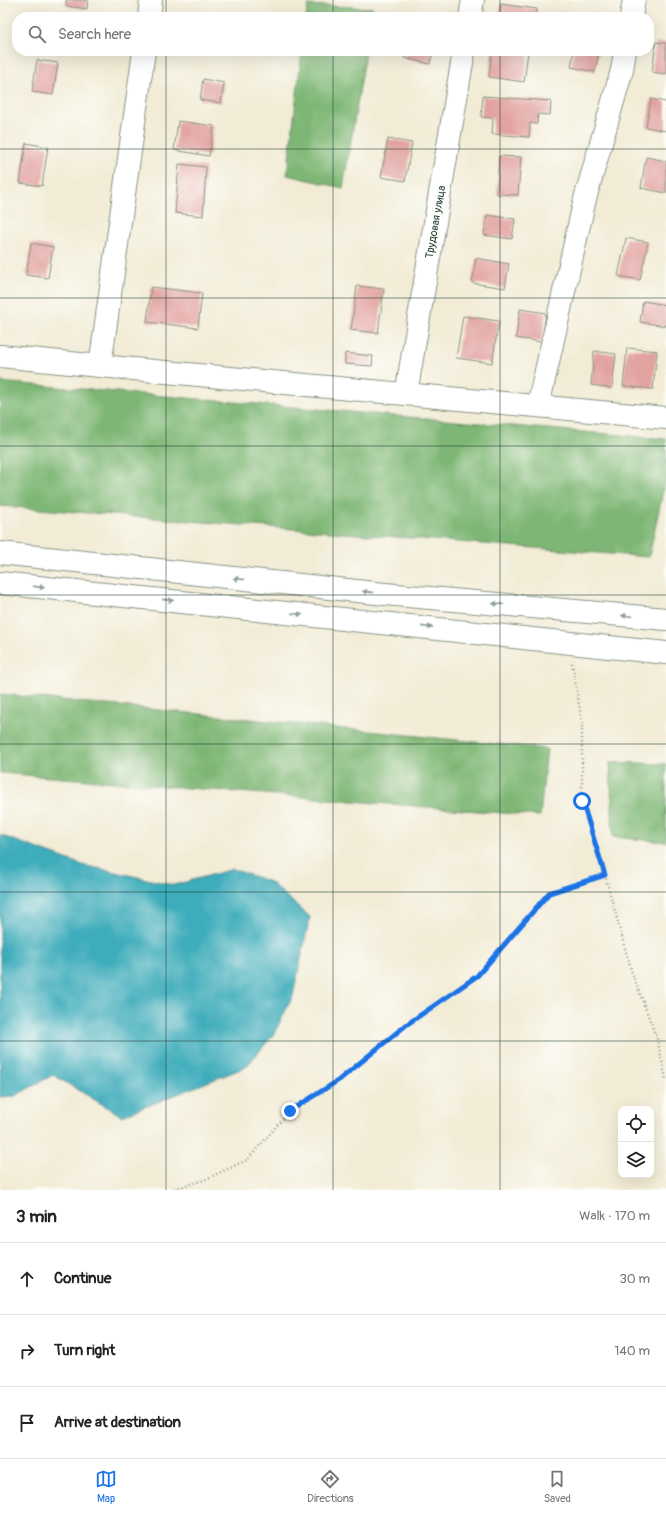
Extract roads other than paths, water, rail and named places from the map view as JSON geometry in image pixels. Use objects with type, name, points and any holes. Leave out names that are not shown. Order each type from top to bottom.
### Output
[{"type":"street","points":[[150,12],[151,0]]},
{"type":"street","points":[[471,12],[473,0]]},
{"type":"street","points":[[632,12],[634,0]]},
{"type":"street","points":[[100,366],[143,56]]},
{"type":"street","name":"Трудовая улица","points":[[406,394],[463,56]]},
{"type":"street","points":[[538,406],[585,199],[622,70],[624,56]]},
{"type":"street","points":[[0,356],[666,418]]},
{"type":"street","points":[[0,553],[385,594],[666,619]]},
{"type":"street","points":[[0,583],[666,653]]},
{"type":"water","points":[[0,835],[83,865],[174,885],[233,869],[270,882],[310,917],[293,996],[274,1034],[246,1067],[122,1116],[53,1075],[15,1096],[0,1097]]}]
